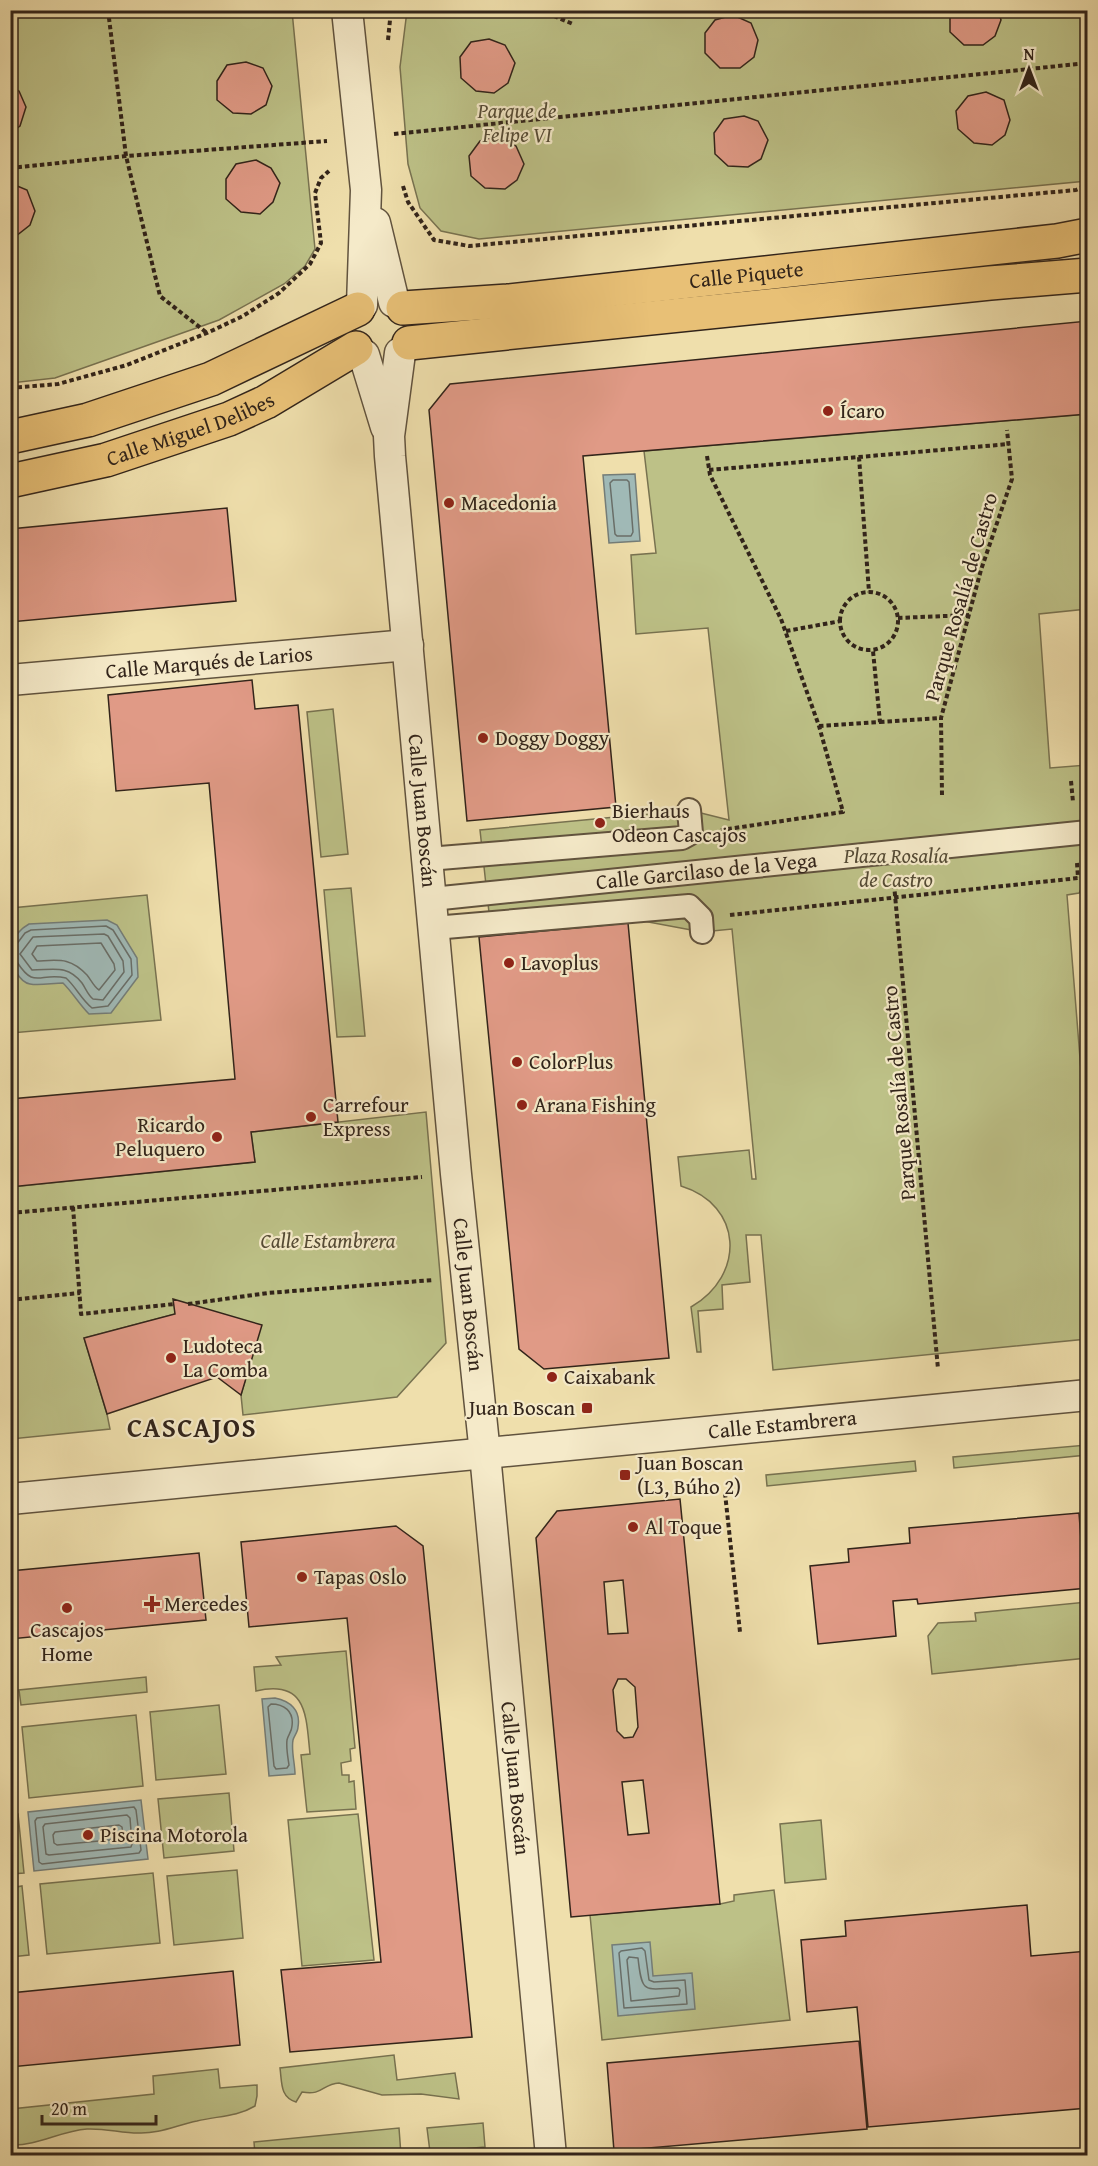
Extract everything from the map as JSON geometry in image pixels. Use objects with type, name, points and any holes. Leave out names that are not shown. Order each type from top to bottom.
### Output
[{"type":"main road","name":"Calle Piquete","points":[[399,305],[508,301],[1057,241],[1088,235]]},
{"type":"main road","name":"Calle Piquete","points":[[405,348],[1088,275]]},
{"type":"main road","points":[[378,299],[399,305],[412,325],[405,348],[392,358],[383,360],[360,352],[352,339],[350,328],[352,318],[360,307],[378,299]]},
{"type":"main road","name":"Calle Miguel Delibes","points":[[10,437],[88,420],[211,379],[261,357],[360,307]]},
{"type":"main road","name":"Calle Miguel Delibes","points":[[10,480],[106,460],[229,419],[360,352]]},
{"type":"street","points":[[348,10],[365,179],[360,307]]},
{"type":"street","points":[[365,179],[399,305]]},
{"type":"street","name":"Calle Juan Boscán","points":[[389,435],[405,348]]},
{"type":"street","name":"Calle Juan Boscán","points":[[360,352],[389,435],[456,1174],[485,1454],[551,2156]]},
{"type":"street","name":"Calle Marqués de Larios","points":[[10,680],[408,645]]},
{"type":"street","name":"Calle Garcilaso de la Vega","points":[[428,859],[682,838],[691,833],[689,810]]},
{"type":"street","name":"Calle Garcilaso de la Vega","points":[[432,899],[1088,832]]},
{"type":"street","name":"Calle Garcilaso de la Vega","points":[[434,928],[688,906],[701,925]]},
{"type":"street","name":"Calle Estambrera","points":[[10,1499],[1088,1395]]},
{"type":"path","points":[[108,10],[126,156],[160,296],[213,336]]},
{"type":"path","points":[[540,10],[573,24]]},
{"type":"path","points":[[10,168],[361,137],[1088,63]]},
{"type":"path","points":[[10,388],[58,384],[127,365],[243,316],[279,293],[310,264],[321,243],[315,193],[321,178],[330,170],[365,179],[399,172],[408,202],[434,240],[470,246],[1076,190],[1088,185]]},
{"type":"path","name":"Parque Rosalía de Castro","points":[[942,795],[941,718],[981,570],[1012,479],[1007,430]]},
{"type":"path","points":[[709,470],[1008,444]]},
{"type":"path","points":[[691,833],[843,812],[819,726],[786,631],[709,470],[707,456]]},
{"type":"path","points":[[859,457],[869,592]]},
{"type":"path","points":[[869,592],[888,598],[894,605],[898,618],[896,633],[892,641],[873,651],[857,648],[843,635],[841,621],[844,607],[859,594],[869,592]]},
{"type":"path","points":[[898,618],[969,615]]},
{"type":"path","points":[[786,631],[841,621]]},
{"type":"path","points":[[873,651],[880,722]]},
{"type":"path","points":[[819,726],[941,718]]},
{"type":"path","name":"Parque Rosalía de Castro","points":[[890,852],[938,1370]]},
{"type":"path","points":[[701,925],[896,898],[1088,877]]},
{"type":"path","points":[[10,1213],[456,1174]]},
{"type":"path","points":[[74,1207],[81,1314],[174,1304]]},
{"type":"path","points":[[188,1304],[268,1293],[466,1277]]},
{"type":"path","points":[[10,1299],[80,1293]]},
{"type":"path","points":[[725,1493],[740,1632]]},
{"type":"green space","points":[[10,11],[292,11],[315,249],[305,266],[284,284],[219,320],[55,378],[11,383]]},
{"type":"green space","name":"Parque de Felipe VI","points":[[407,11],[1087,11],[1087,181],[479,239],[441,231],[420,208],[408,164],[400,67]]},
{"type":"green space","name":"Plaza Rosalía de Castro","points":[[1087,414],[1087,609],[1039,614],[1050,768],[1087,765],[1087,878],[1079,893],[1067,895],[1087,1146],[1087,1339],[773,1370],[761,1235],[746,1235],[750,1282],[722,1285],[723,1309],[698,1311],[701,1352],[697,1352],[691,1307],[709,1293],[721,1277],[728,1260],[730,1242],[726,1224],[716,1208],[701,1195],[681,1186],[678,1157],[749,1150],[752,1179],[756,1179],[732,929],[702,932],[627,918],[491,931],[480,830],[689,810],[729,820],[708,628],[636,634],[631,555],[656,553],[644,451]]},
{"type":"green space","points":[[333,709],[348,854],[321,857],[307,712]]},
{"type":"green space","points":[[351,888],[365,1036],[337,1037],[324,890]]},
{"type":"green space","points":[[147,895],[161,1020],[11,1033],[11,908]]},
{"type":"green space","name":"Calle Estambrera","points":[[426,1112],[446,1343],[397,1397],[243,1415],[241,1395],[261,1325],[175,1314],[84,1338],[110,1429],[11,1439],[11,1187],[255,1162],[251,1132]]},
{"type":"green space","points":[[1087,1445],[1087,1455],[954,1468],[953,1457]]},
{"type":"green space","points":[[915,1461],[916,1471],[767,1486],[766,1475]]},
{"type":"green space","points":[[1087,1602],[1087,1658],[932,1674],[928,1636],[938,1623],[976,1621],[975,1613]]},
{"type":"green space","points":[[346,1651],[355,1748],[350,1749],[351,1761],[341,1763],[342,1775],[349,1775],[349,1782],[354,1781],[356,1809],[307,1812],[301,1755],[310,1754],[305,1715],[301,1704],[295,1696],[286,1691],[273,1689],[256,1691],[254,1667],[281,1665],[276,1657]]},
{"type":"green space","points":[[146,1677],[147,1692],[21,1705],[19,1690]]},
{"type":"green space","points":[[219,1705],[226,1774],[156,1780],[150,1712]]},
{"type":"green space","points":[[136,1715],[143,1786],[29,1798],[22,1727]]},
{"type":"green space","points":[[229,1793],[234,1851],[164,1858],[158,1799]]},
{"type":"green space","points":[[11,1814],[18,1814],[24,1873],[11,1874]]},
{"type":"green space","points":[[358,1814],[374,1960],[302,1966],[288,1820]]},
{"type":"green space","points":[[821,1820],[826,1879],[785,1883],[780,1824]]},
{"type":"green space","points":[[237,1870],[243,1938],[174,1945],[167,1876]]},
{"type":"green space","points":[[153,1873],[160,1943],[47,1954],[40,1884]]},
{"type":"green space","points":[[22,1886],[29,1955],[11,1957],[11,1888]]},
{"type":"green space","points":[[774,1890],[790,2020],[602,2040],[590,1915],[720,1904],[734,1901],[734,1895]]},
{"type":"green space","points":[[394,2055],[397,2080],[455,2073],[459,2099],[421,2094],[382,2095],[339,2083],[314,2092],[302,2092],[296,2102],[284,2093],[280,2068]]},
{"type":"green space","points":[[218,2069],[220,2088],[257,2085],[255,2106],[234,2114],[153,2132],[132,2133],[87,2129],[21,2145],[11,2145],[11,2109],[154,2094],[153,2076]]},
{"type":"green space","points":[[483,2123],[485,2147],[430,2152],[427,2128]]},
{"type":"green space","points":[[399,2128],[401,2155],[255,2155],[254,2142]]},
{"type":"water","points":[[635,474],[640,541],[609,543],[603,475]]},
{"type":"water","points":[[107,920],[117,925],[137,958],[138,977],[111,1013],[89,1014],[63,983],[30,984],[22,980],[16,972],[11,958],[12,945],[18,933],[29,924]]},
{"type":"water","points":[[275,1698],[290,1704],[298,1716],[298,1729],[293,1744],[295,1774],[269,1776],[262,1699]]},
{"type":"water","name":"Piscina Motorola","points":[[141,1800],[148,1859],[34,1871],[28,1812]]},
{"type":"water","points":[[650,1942],[653,1976],[692,1973],[695,2009],[618,2016],[612,1945]]},
{"type":"building","points":[[950,10],[998,10],[1001,20],[995,36],[983,45],[964,45],[950,32]]},
{"type":"building","points":[[733,15],[751,23],[758,40],[754,57],[740,68],[720,68],[705,53],[705,33],[715,20]]},
{"type":"building","points":[[489,39],[505,45],[515,63],[508,83],[494,93],[476,91],[461,78],[460,57],[471,42]]},
{"type":"building","points":[[246,62],[263,68],[272,86],[266,105],[251,114],[233,113],[217,100],[217,81],[227,65]]},
{"type":"building","points":[[10,87],[19,91],[26,107],[20,126],[10,133]]},
{"type":"building","points":[[986,92],[1004,100],[1010,120],[1005,135],[992,145],[974,143],[958,129],[956,111],[968,96]]},
{"type":"building","points":[[744,116],[758,121],[768,140],[761,159],[748,167],[728,166],[715,154],[714,133],[724,119]]},
{"type":"building","points":[[499,136],[516,146],[524,164],[517,180],[505,189],[485,188],[471,176],[469,156],[480,141]]},
{"type":"building","points":[[256,160],[271,168],[280,183],[273,202],[260,214],[241,212],[226,199],[226,179],[236,164]]},
{"type":"building","points":[[10,183],[27,190],[35,211],[30,225],[16,236],[10,236]]},
{"type":"building","points":[[1088,321],[1088,414],[583,456],[616,807],[467,821],[429,410],[450,384]]},
{"type":"building","points":[[227,508],[236,601],[10,622],[10,529]]},
{"type":"building","points":[[1084,667],[1088,667],[1088,708]]},
{"type":"building","points":[[252,680],[255,709],[298,705],[338,1122],[251,1132],[255,1162],[10,1187],[10,1099],[235,1079],[209,783],[116,791],[108,695]]},
{"type":"building","points":[[628,923],[669,1358],[544,1369],[519,1349],[479,937]]},
{"type":"building","name":"Ludoteca La Comba","points":[[173,1299],[262,1325],[241,1395],[217,1377],[107,1414],[84,1338],[175,1314]]},
{"type":"building","points":[[680,1499],[720,1904],[571,1917],[536,1538],[557,1511]],"holes":[[[623,1580],[628,1633],[608,1634],[604,1582]],[[618,1679],[626,1679],[635,1687],[638,1727],[633,1737],[624,1738],[617,1731],[613,1690]],[[643,1780],[649,1833],[628,1835],[622,1782]]]},
{"type":"building","points":[[1079,1513],[1081,1540],[1088,1539],[1088,1588],[918,1604],[917,1599],[893,1601],[896,1636],[818,1644],[810,1566],[849,1562],[848,1549],[910,1543],[909,1528]]},
{"type":"building","points":[[396,1526],[423,1546],[472,2037],[290,2052],[281,1970],[381,1962],[347,1618],[249,1627],[241,1542]]},
{"type":"building","points":[[199,1553],[206,1620],[10,1639],[10,1571]]},
{"type":"building","points":[[1027,1905],[1031,1956],[1088,1951],[1088,2108],[868,2127],[857,2007],[807,2012],[801,1940],[846,1936],[845,1921]]},
{"type":"building","points":[[233,1971],[240,2045],[10,2067],[10,1993]]},
{"type":"building","points":[[859,2041],[867,2129],[614,2151],[607,2063]]},
{"type":"building","points":[[459,2149],[460,2156],[397,2156],[430,2152]]},
{"type":"place","name":"Ícaro","points":[[828,411]]},
{"type":"place","name":"Macedonia","points":[[449,503]]},
{"type":"place","name":"Doggy Doggy","points":[[483,738]]},
{"type":"place","name":"Bierhaus Odeon Cascajos","points":[[600,823]]},
{"type":"place","name":"Lavoplus","points":[[509,963]]},
{"type":"place","name":"ColorPlus","points":[[517,1062]]},
{"type":"place","name":"Arana Fishing","points":[[522,1105]]},
{"type":"place","name":"Carrefour Express","points":[[311,1117]]},
{"type":"place","name":"Ricardo Peluquero","points":[[217,1137]]},
{"type":"place","name":"Ludoteca La Comba","points":[[171,1358]]},
{"type":"place","name":"Caixabank","points":[[552,1377]]},
{"type":"place","name":"Juan Boscan","points":[[587,1408]]},
{"type":"place","name":"Juan Boscan (L3, Búho 2)","points":[[625,1475]]},
{"type":"place","name":"Al Toque","points":[[633,1527]]},
{"type":"place","name":"Tapas Oslo","points":[[302,1577]]},
{"type":"place","name":"Mercedes","points":[[152,1604]]},
{"type":"place","name":"Cascajos Home","points":[[67,1608]]},
{"type":"place","name":"Piscina Motorola","points":[[88,1835]]},
{"type":"district","name":"CASCAJOS","points":[[192,1428]]}]
